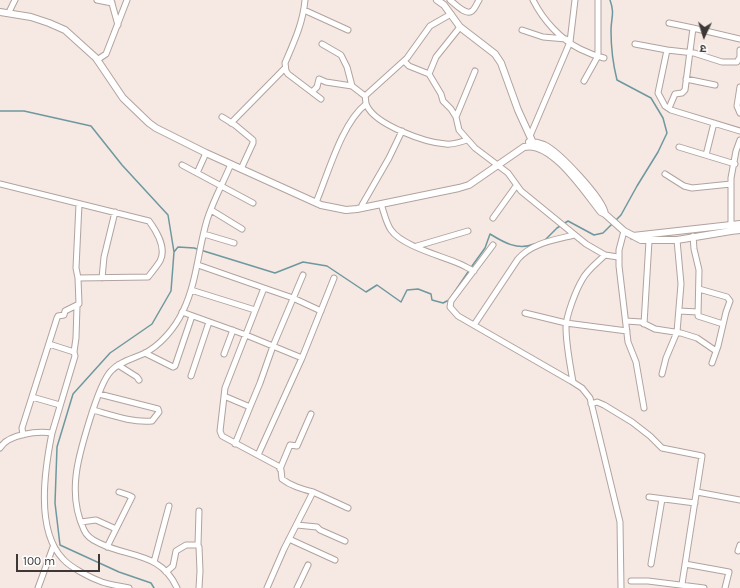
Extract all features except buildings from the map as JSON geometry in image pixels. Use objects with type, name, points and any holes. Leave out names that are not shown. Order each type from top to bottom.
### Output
[{"type":"street","points":[[10,10],[15,0]]},
{"type":"street","points":[[97,0],[111,1],[118,25]]},
{"type":"street","points":[[99,60],[106,54],[127,0]]},
{"type":"street","points":[[231,123],[285,68],[297,36],[305,0]]},
{"type":"street","points":[[437,0],[444,5],[460,27],[495,54],[501,63],[518,110],[532,141],[566,167],[601,212],[624,231],[641,240],[649,241],[677,240],[693,236],[740,230]]},
{"type":"street","points":[[444,5],[450,0],[465,12],[469,12],[473,11],[479,0]]},
{"type":"street","points":[[533,0],[539,11],[555,31],[579,49],[604,58]]},
{"type":"street","points":[[0,12],[31,17],[65,30],[99,60],[123,98],[148,124],[231,164],[317,200],[346,207],[362,205],[468,182],[524,147],[530,146],[568,41],[575,0]]},
{"type":"street","points":[[584,81],[598,56],[598,0]]},
{"type":"street","points":[[0,9],[31,14],[67,27],[83,41],[126,96],[151,121],[242,168],[321,205],[346,210],[357,209],[460,188],[469,185],[495,164]]},
{"type":"street","points":[[304,10],[348,30]]},
{"type":"street","points":[[451,14],[430,26],[404,61],[366,96],[366,104],[369,110],[388,125],[428,142],[452,144],[467,140]]},
{"type":"street","points":[[669,23],[724,34],[732,38],[740,39]]},
{"type":"street","points":[[429,74],[436,57],[460,27]]},
{"type":"street","points":[[668,108],[675,94],[684,92],[693,28]]},
{"type":"street","points":[[522,30],[543,37],[568,41]]},
{"type":"street","points":[[322,44],[341,55],[347,67],[352,86]]},
{"type":"street","points":[[635,44],[667,50],[689,52],[722,62],[738,62],[740,50]]},
{"type":"street","points":[[667,50],[658,93],[665,106],[740,131]]},
{"type":"street","points":[[404,61],[409,66],[429,74],[441,94],[443,101],[456,117],[459,130],[467,140],[513,178],[516,186],[521,191],[586,244],[605,255],[618,257]]},
{"type":"street","points":[[285,68],[288,74],[321,99]]},
{"type":"street","points":[[456,117],[475,71]]},
{"type":"street","points":[[312,92],[317,87],[319,79],[326,82],[352,86],[366,96]]},
{"type":"street","points":[[686,79],[715,85]]},
{"type":"street","points":[[740,87],[737,106],[740,113]]},
{"type":"street","points":[[317,200],[338,146],[355,115],[366,104]]},
{"type":"street","points":[[222,117],[235,125],[253,140],[254,143],[242,168]]},
{"type":"street","points":[[706,155],[714,123]]},
{"type":"street","points":[[362,205],[402,132]]},
{"type":"street","points":[[731,224],[731,184],[736,151],[740,140]]},
{"type":"street","points":[[679,147],[735,164]]},
{"type":"street","points":[[197,173],[206,153]]},
{"type":"street","points":[[176,588],[174,581],[154,562],[144,557],[120,552],[90,539],[84,530],[76,506],[76,476],[93,410],[106,378],[111,370],[118,365],[145,353],[165,337],[182,312],[191,290],[211,210],[231,164]]},
{"type":"street","points":[[182,165],[253,203]]},
{"type":"street","points":[[665,174],[684,186],[692,188],[731,184]]},
{"type":"street","points":[[0,184],[150,221],[160,238],[162,253],[160,260],[148,277],[78,278]]},
{"type":"street","points":[[493,218],[516,186]]},
{"type":"street","points":[[79,204],[76,268],[79,301],[77,306],[74,352],[75,359],[52,432],[46,466],[44,493],[48,528],[53,547],[64,560],[101,582],[129,588]]},
{"type":"street","points":[[382,204],[390,230],[402,240],[461,264],[474,271]]},
{"type":"street","points":[[211,210],[242,228]]},
{"type":"street","points":[[102,278],[104,257],[115,212]]},
{"type":"street","points":[[633,236],[740,224]]},
{"type":"street","points":[[416,246],[468,231]]},
{"type":"street","points":[[624,231],[618,257],[629,347],[636,362],[644,408]]},
{"type":"street","points":[[474,325],[518,259],[525,251],[537,245],[571,233]]},
{"type":"street","points":[[204,234],[234,243]]},
{"type":"street","points":[[693,236],[694,249],[699,270],[698,316],[700,318],[723,324]]},
{"type":"street","points":[[662,374],[666,358],[677,332],[681,284],[677,240]]},
{"type":"street","points":[[644,324],[649,241]]},
{"type":"street","points":[[493,245],[451,301],[450,307],[458,316],[573,382],[588,393],[620,522],[621,588]]},
{"type":"street","points":[[573,382],[567,340],[566,323],[568,315],[582,280],[589,270],[605,255]]},
{"type":"street","points":[[198,265],[293,298],[321,311]]},
{"type":"street","points":[[235,444],[260,383],[273,346],[303,275]]},
{"type":"street","points":[[258,455],[302,358],[334,278]]},
{"type":"street","points":[[264,288],[225,388],[220,431],[222,436],[258,455],[280,469]]},
{"type":"street","points":[[699,289],[729,298],[730,301],[712,363]]},
{"type":"street","points":[[191,290],[255,310]]},
{"type":"street","points":[[23,435],[22,428],[58,316],[64,315],[65,311],[77,306]]},
{"type":"street","points":[[679,311],[698,312]]},
{"type":"street","points":[[182,312],[233,330],[302,358]]},
{"type":"street","points":[[526,313],[566,323],[627,331]]},
{"type":"street","points":[[145,353],[173,367],[175,366],[192,316]]},
{"type":"street","points":[[626,321],[644,324],[655,329],[677,332],[696,338],[716,351]]},
{"type":"street","points":[[191,376],[209,322]]},
{"type":"street","points":[[224,354],[233,330]]},
{"type":"street","points":[[49,344],[74,352]]},
{"type":"street","points":[[118,365],[137,377],[138,380]]},
{"type":"street","points":[[93,410],[146,422],[152,421],[159,412],[158,409],[99,394]]},
{"type":"street","points":[[224,396],[250,407]]},
{"type":"street","points":[[32,397],[60,406]]},
{"type":"street","points":[[591,404],[597,402],[604,405],[632,422],[650,436],[657,445],[662,448],[702,456],[682,584]]},
{"type":"street","points":[[311,414],[298,446],[290,445],[280,469],[282,479],[285,482],[313,492],[348,508]]},
{"type":"street","points":[[0,448],[3,442],[12,437],[41,431],[52,432]]},
{"type":"street","points":[[107,547],[132,497],[128,494],[119,492]]},
{"type":"street","points":[[267,588],[289,539],[313,492]]},
{"type":"street","points":[[697,492],[740,500]]},
{"type":"street","points":[[649,497],[695,504]]},
{"type":"street","points":[[651,564],[662,499]]},
{"type":"street","points":[[154,562],[169,506]]},
{"type":"street","points":[[199,588],[200,571],[198,545],[200,511]]},
{"type":"street","points":[[81,522],[96,520],[116,529]]},
{"type":"street","points":[[297,525],[317,527],[320,530],[345,541]]},
{"type":"street","points":[[289,539],[335,560]]},
{"type":"street","points":[[166,572],[173,566],[176,550],[186,544],[198,545]]},
{"type":"street","points":[[738,551],[740,545]]},
{"type":"street","points":[[38,588],[53,547]]},
{"type":"street","points":[[685,564],[729,572],[725,588]]},
{"type":"street","points":[[297,588],[308,565]]},
{"type":"street","points":[[631,581],[648,581],[664,585],[682,584],[701,588]]},
{"type":"waterway","points":[[610,0],[613,12],[611,31],[613,62],[617,80],[651,98],[663,118],[667,133],[658,152],[621,215],[616,220]]},
{"type":"waterway","points":[[0,111],[24,111],[91,126],[122,165],[168,215],[174,252],[171,291],[152,324],[110,353],[73,394],[57,447],[55,503],[60,545],[119,572],[151,583],[154,588]]},
{"type":"waterway","points":[[545,240],[557,228],[568,221],[594,235],[603,233],[613,223]]},
{"type":"waterway","points":[[472,266],[485,248],[490,234],[511,245],[522,247],[534,244]]},
{"type":"waterway","points":[[174,252],[178,247],[194,248],[275,273],[303,262],[327,266],[366,292],[377,285],[401,302],[407,290],[418,289],[431,294],[432,300],[443,303],[449,300],[468,272]]}]
